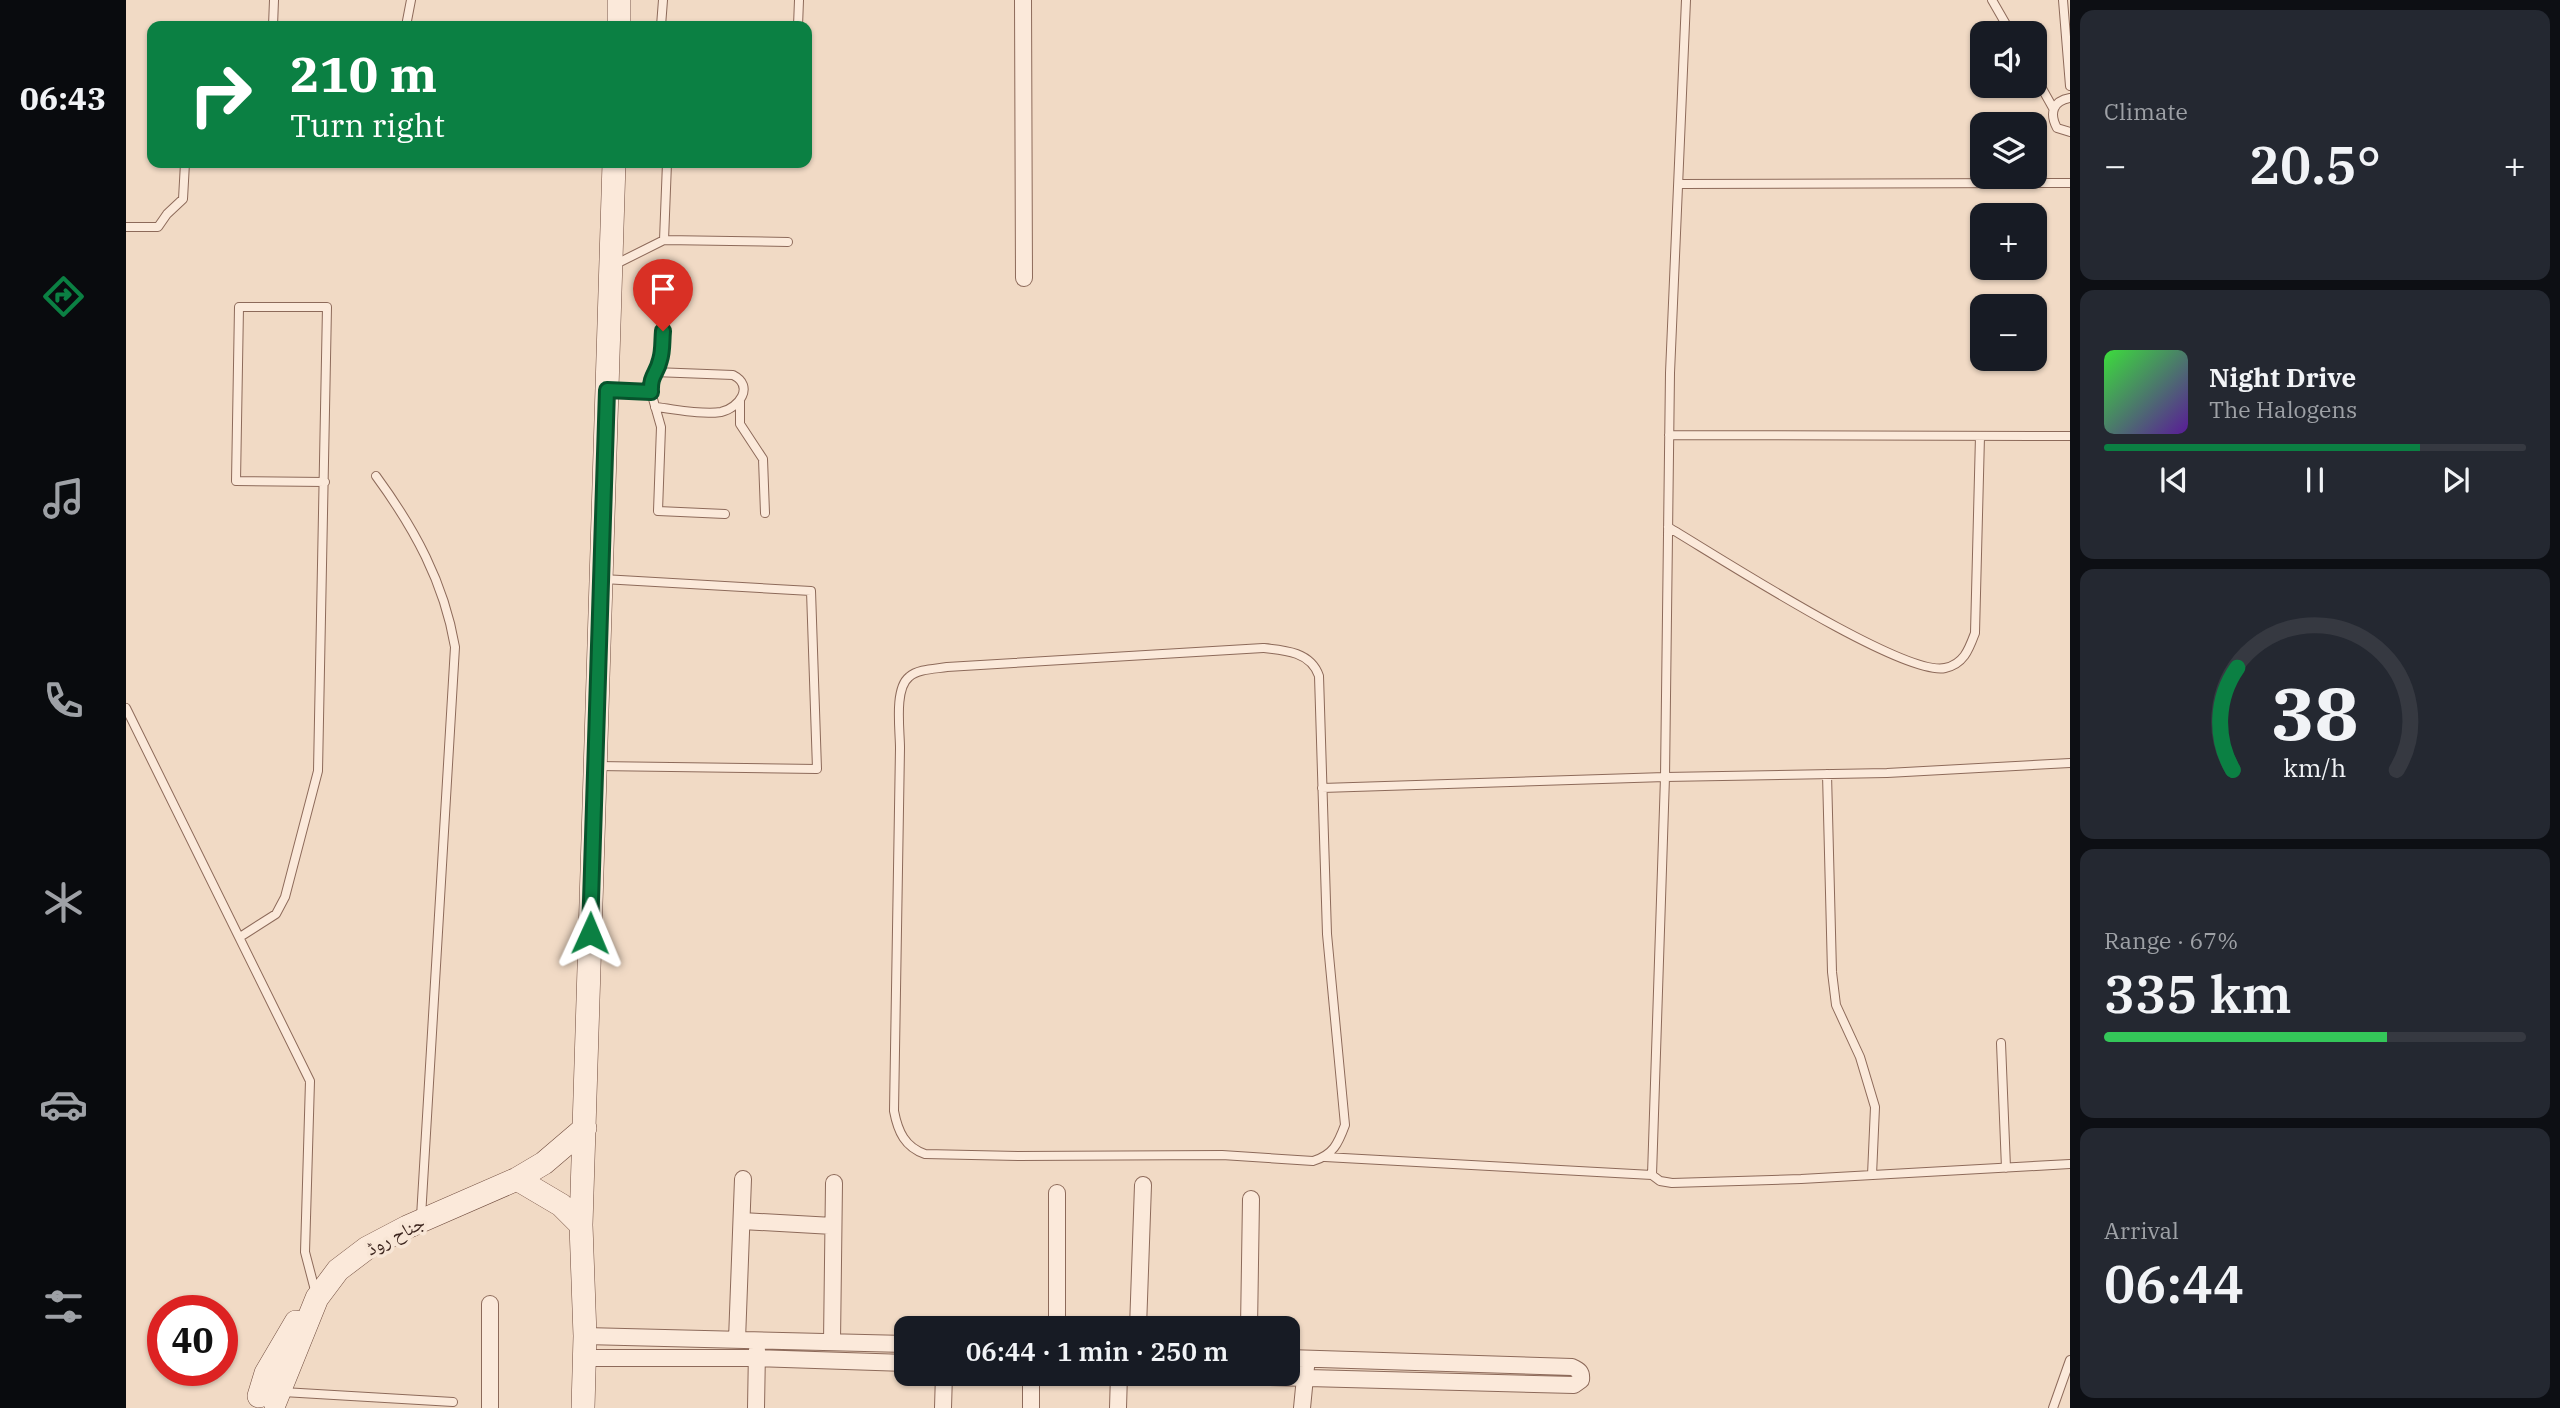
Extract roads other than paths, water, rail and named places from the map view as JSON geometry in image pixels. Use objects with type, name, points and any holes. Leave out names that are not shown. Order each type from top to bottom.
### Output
[{"type":"street","points":[[619,0],[619,21]]},
{"type":"street","points":[[1023,0],[1024,278]]},
{"type":"street","points":[[583,1408],[581,1225],[614,168]]},
{"type":"street","name":"جناح روڈ","points":[[262,1403],[266,1374],[290,1330],[338,1270],[367,1248],[421,1220],[517,1179],[544,1163],[585,1128]]},
{"type":"street","points":[[737,1340],[743,1178]]},
{"type":"street","points":[[517,1179],[561,1205],[581,1225]]},
{"type":"street","points":[[832,1342],[834,1183]]},
{"type":"street","points":[[1138,1316],[1143,1185]]},
{"type":"street","points":[[1057,1193],[1057,1316]]},
{"type":"street","points":[[1249,1316],[1251,1199]]},
{"type":"street","points":[[742,1221],[833,1226]]},
{"type":"street","points":[[490,1408],[491,1304]]},
{"type":"street","points":[[584,1347],[737,1340],[894,1344]]},
{"type":"street","points":[[756,1408],[757,1340]]},
{"type":"street","points":[[584,1347],[757,1358],[894,1363]]},
{"type":"street","points":[[1300,1358],[1572,1367],[1579,1370],[1581,1380],[1574,1385],[1300,1377]]},
{"type":"street","points":[[1302,1408],[1303,1377],[1308,1358]]},
{"type":"street","points":[[943,1408],[944,1386]]},
{"type":"street","points":[[1031,1386],[1031,1408]]},
{"type":"street","points":[[1118,1408],[1119,1386]]},
{"type":"lane","points":[[273,21],[274,0]]},
{"type":"lane","points":[[407,21],[411,0]]},
{"type":"lane","points":[[661,21],[663,0]]},
{"type":"lane","points":[[798,21],[799,0]]},
{"type":"lane","points":[[1653,1175],[1665,777],[1669,435],[1686,0]]},
{"type":"lane","points":[[1993,0],[2004,21]]},
{"type":"lane","points":[[2063,0],[2070,86]]},
{"type":"lane","points":[[2047,97],[2053,108],[2052,118],[2057,128],[2070,132]]},
{"type":"lane","points":[[2053,108],[2061,100],[2070,99]]},
{"type":"lane","points":[[126,227],[158,227],[183,199],[185,168]]},
{"type":"lane","points":[[664,240],[667,168]]},
{"type":"lane","points":[[1679,184],[2070,183]]},
{"type":"lane","points":[[611,267],[664,240],[788,242]]},
{"type":"lane","points":[[665,283],[661,355],[650,378],[654,407],[662,427],[658,511],[725,514]]},
{"type":"lane","points":[[240,937],[275,914],[285,897],[318,771],[326,482],[327,307],[239,307],[236,481],[326,482]]},
{"type":"lane","points":[[654,372],[733,375],[739,378],[743,385],[744,395],[734,408],[715,412],[654,407]]},
{"type":"lane","points":[[607,390],[651,392]]},
{"type":"lane","points":[[740,401],[740,424],[762,454],[765,513]]},
{"type":"lane","points":[[1669,435],[2070,436]]},
{"type":"lane","points":[[1668,527],[1829,624],[1919,666],[1946,668],[1959,662],[1968,652],[1975,633],[1980,436]]},
{"type":"lane","points":[[376,475],[402,511],[430,565],[450,612],[455,647],[421,1220]]},
{"type":"lane","points":[[594,766],[817,769],[811,591],[600,578]]},
{"type":"lane","points":[[1325,1157],[1338,1144],[1345,1125],[1327,934],[1319,676],[1312,663],[1291,651],[1263,648],[947,667],[917,672],[903,684],[899,704],[894,1111],[897,1127],[909,1147],[925,1154],[1208,1154],[1313,1161],[1325,1157],[1653,1175],[1660,1181],[1672,1183],[2070,1164]]},
{"type":"lane","points":[[126,708],[310,1081],[305,1252],[317,1298]]},
{"type":"lane","points":[[1322,788],[1887,773],[2070,763]]},
{"type":"lane","points":[[1827,774],[1832,972],[1836,1006],[1864,1068],[1875,1107],[1872,1175]]},
{"type":"lane","points":[[2001,1043],[2006,1168]]},
{"type":"lane","points":[[2053,1408],[2070,1360]]},
{"type":"lane","points":[[262,1403],[453,1402]]}]
